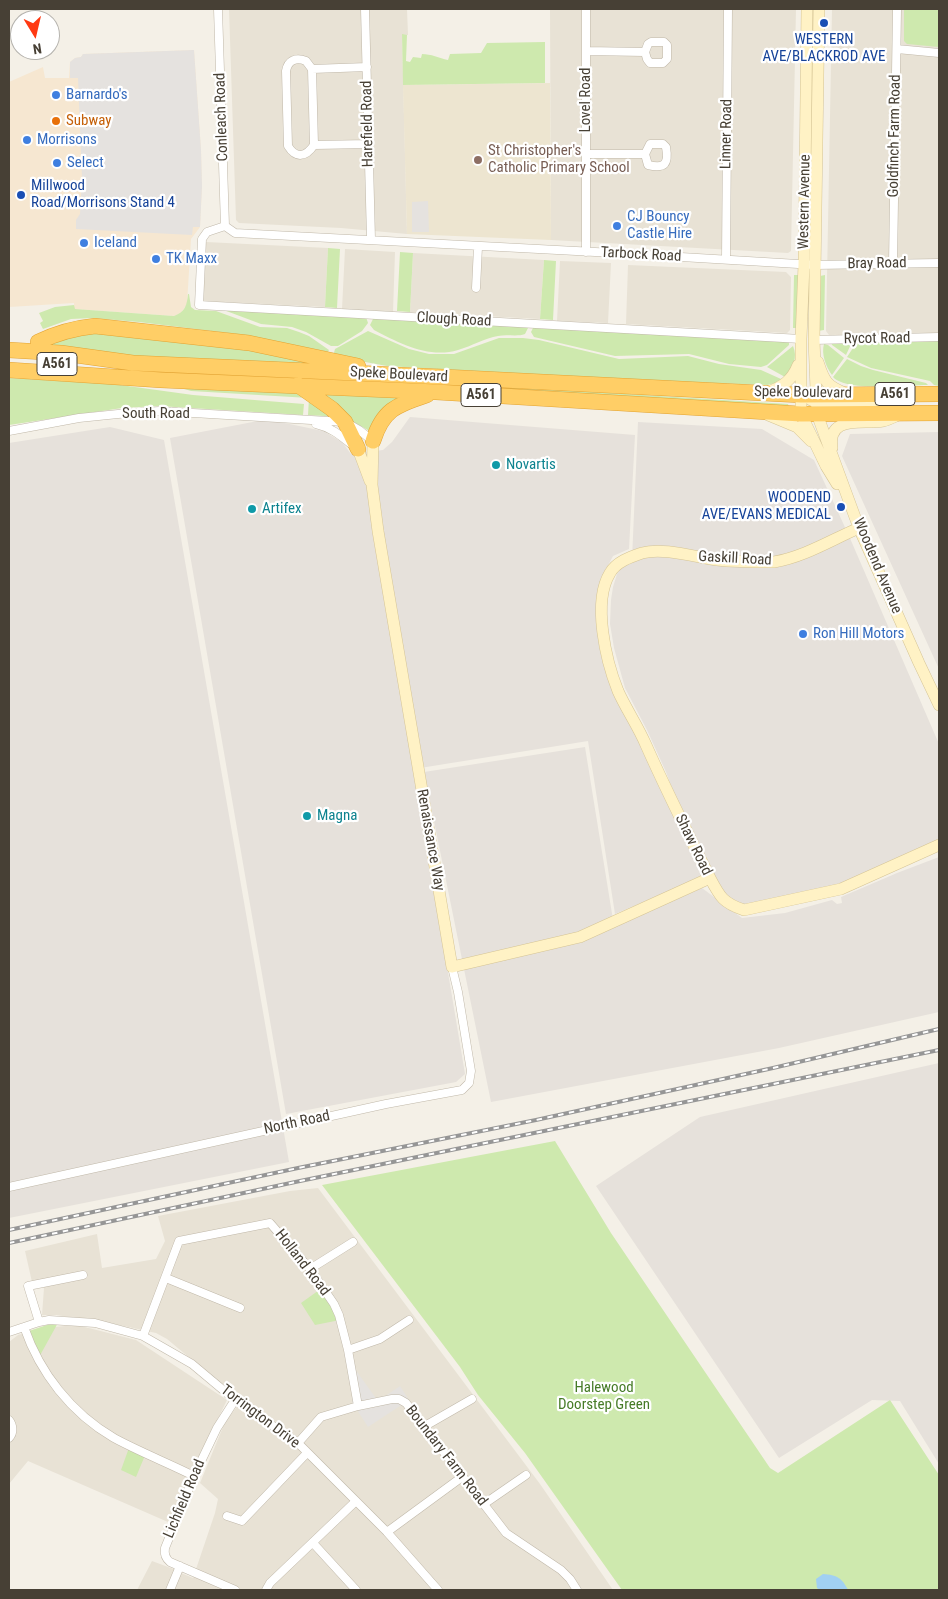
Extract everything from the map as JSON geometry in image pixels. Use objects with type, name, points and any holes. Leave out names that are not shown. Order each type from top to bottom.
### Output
[{"type":"highway","points":[[38,342],[76,328],[95,326],[249,342],[394,375]]},
{"type":"highway","name":"Speke Boulevard","points":[[9,350],[61,353],[133,363],[764,393],[801,405]]},
{"type":"highway","name":"A561","points":[[9,360],[71,365],[103,376]]},
{"type":"highway","name":"Speke Boulevard","points":[[9,370],[436,392],[756,412],[816,404],[902,413],[939,413]]},
{"type":"highway","points":[[298,385],[332,409],[345,422],[358,449]]},
{"type":"highway","points":[[373,441],[377,428],[387,413],[406,402],[436,392]]},
{"type":"highway","name":"Speke Boulevard","points":[[816,404],[852,395],[939,394]]},
{"type":"street","name":"Conleach Road","points":[[218,9],[225,226]]},
{"type":"street","name":"Harefield Road","points":[[365,9],[371,240]]},
{"type":"street","name":"Lovel Road","points":[[586,9],[586,252]]},
{"type":"street","name":"Linner Road","points":[[726,259],[728,9]]},
{"type":"street","name":"Western Avenue","points":[[807,9],[809,265],[816,404]]},
{"type":"street","name":"Western Avenue","points":[[801,405],[801,339],[809,265],[819,9]]},
{"type":"street","name":"Goldfinch Farm Road","points":[[893,264],[897,9]]},
{"type":"street","points":[[897,50],[939,53]]},
{"type":"street","points":[[586,51],[645,52]]},
{"type":"street","points":[[301,59],[306,61],[312,69],[314,145],[306,154],[300,155],[292,152],[288,146],[287,65],[291,61],[301,59]]},
{"type":"street","points":[[312,69],[367,67]]},
{"type":"street","points":[[314,145],[368,144]]},
{"type":"street","points":[[587,154],[645,154]]},
{"type":"street","name":"Tarbock Road","points":[[225,226],[235,233],[809,265]]},
{"type":"street","name":"Clough Road","points":[[225,226],[207,232],[202,239],[199,305],[801,339]]},
{"type":"street","points":[[476,288],[478,247]]},
{"type":"street","name":"Bray Road","points":[[809,265],[939,263]]},
{"type":"street","name":"Rycot Road","points":[[814,344],[939,337]]},
{"type":"street","points":[[814,344],[823,377],[832,388],[852,395]]},
{"type":"street","points":[[764,393],[775,390],[793,377],[801,358]]},
{"type":"street","name":"A561","points":[[712,391],[721,398],[792,402],[801,405]]},
{"type":"street","name":"Woodend Avenue","points":[[816,404],[830,462]]},
{"type":"street","name":"Woodend Avenue","points":[[801,405],[830,462],[939,705]]},
{"type":"street","name":"South Road","points":[[9,432],[80,418],[160,411],[345,422],[373,441]]},
{"type":"street","points":[[756,412],[772,416],[797,427],[830,462]]},
{"type":"street","points":[[830,462],[831,441],[837,428],[847,424],[884,422],[902,413]]},
{"type":"street","name":"South Road","points":[[304,421],[326,426],[358,449]]},
{"type":"street","name":"Renaissance Way","points":[[373,441],[372,485],[378,531],[452,968]]},
{"type":"street","points":[[358,449],[372,485]]},
{"type":"street","name":"Gaskill Road","points":[[610,572],[621,561],[643,553],[663,552],[719,560],[782,561],[820,547],[860,528]]},
{"type":"street","name":"Shaw Road","points":[[610,572],[604,586],[602,624],[606,651],[618,690],[720,898],[732,906],[744,910],[841,889],[939,845]]},
{"type":"street","points":[[452,968],[580,937],[710,878]]},
{"type":"street","name":"North Road","points":[[9,1187],[386,1104],[462,1090],[470,1083],[471,1071],[458,992],[452,968]]},
{"type":"street","name":"Holland Road","points":[[143,1336],[179,1241],[270,1223],[310,1270],[334,1304],[348,1350],[358,1406]]},
{"type":"street","points":[[310,1270],[353,1242]]},
{"type":"street","points":[[39,1322],[28,1286],[83,1275]]},
{"type":"street","points":[[166,1278],[240,1308]]},
{"type":"street","name":"Torrington Drive","points":[[9,1332],[49,1320],[95,1322],[143,1336],[192,1364],[235,1400],[298,1443],[387,1532],[438,1590]]},
{"type":"street","points":[[348,1350],[380,1339],[409,1320]]},
{"type":"street","points":[[24,1327],[31,1347],[45,1372],[61,1395],[87,1418],[114,1437],[194,1476]]},
{"type":"street","name":"Boundary Farm Road","points":[[298,1443],[321,1417],[358,1406],[392,1399],[406,1402],[506,1533],[561,1570],[577,1590]]},
{"type":"street","points":[[425,1426],[472,1399]]},
{"type":"street","name":"Lichfield Road","points":[[235,1400],[217,1428],[194,1476],[164,1553],[167,1559],[180,1566],[235,1590]]},
{"type":"street","points":[[9,1420],[13,1428],[9,1438]]},
{"type":"street","points":[[227,1516],[242,1521],[307,1453]]},
{"type":"street","points":[[484,1504],[526,1475]]},
{"type":"street","points":[[387,1532],[462,1477]]},
{"type":"street","points":[[266,1590],[270,1583],[356,1501]]},
{"type":"street","points":[[313,1543],[356,1590]]},
{"type":"street","points":[[170,1590],[180,1566]]},
{"type":"shaded area","points":[[229,9],[407,9],[408,35],[402,35],[407,234],[341,228],[239,223],[236,220]]},
{"type":"shaded area","points":[[550,9],[796,9],[791,251],[788,253],[551,240]]},
{"type":"shaded area","points":[[832,9],[939,9],[939,334],[829,335],[826,331]]},
{"type":"shaded area","points":[[194,50],[201,150],[200,227],[191,239],[187,304],[181,313],[174,316],[74,309],[74,303],[9,307],[9,82],[43,67],[45,78],[69,78],[70,62],[75,58],[81,57],[83,54]]},
{"type":"shaded area","points":[[194,50],[201,150],[200,227],[193,227],[192,235],[76,229],[76,220],[80,214],[82,178],[78,78],[70,78],[70,62],[75,58],[81,57],[83,54]]},
{"type":"shaded area","name":"St Christopher's Catholic Primary School","points":[[550,83],[551,240],[407,234],[403,85]]},
{"type":"shaded area","points":[[428,201],[429,232],[412,232],[412,202]]},
{"type":"shaded area","points":[[206,242],[328,248],[325,307],[203,301]]},
{"type":"shaded area","points":[[345,249],[395,252],[393,312],[342,309]]},
{"type":"shaded area","points":[[413,253],[544,260],[540,319],[410,312]]},
{"type":"shaded area","points":[[560,261],[611,263],[608,323],[557,321]]},
{"type":"shaded area","points":[[628,265],[786,272],[791,277],[790,330],[787,333],[626,324]]},
{"type":"shaded area","points":[[410,417],[635,435],[629,549],[613,556],[604,573],[600,631],[653,770],[702,877],[615,914],[588,741],[414,769],[465,1074],[456,1082],[286,1114],[170,438],[263,420],[323,431],[342,442],[351,454],[383,450],[392,442]]},
{"type":"shaded area","points":[[638,422],[762,429],[814,460],[939,744],[939,839],[839,886],[746,915],[709,889],[666,772],[625,688],[614,648],[610,624],[611,600],[617,574],[624,564],[632,559]]},
{"type":"shaded area","points":[[110,427],[164,440],[289,1162],[9,1218],[9,443]]},
{"type":"shaded area","points":[[939,432],[939,669],[842,456],[850,434]]},
{"type":"shaded area","points":[[585,747],[614,926],[702,888],[742,918],[785,913],[832,900],[837,904],[842,903],[841,897],[939,857],[939,1012],[779,1048],[491,1102],[424,772]]},
{"type":"shaded area","points":[[939,1063],[939,1464],[900,1401],[872,1400],[779,1458],[596,1186],[700,1117]]},
{"type":"shaded area","points":[[318,1188],[540,1484],[613,1590],[174,1590],[181,1573],[193,1578],[215,1513],[218,1499],[200,1483],[225,1422],[236,1408],[238,1398],[167,1339],[156,1333],[110,1323],[56,1315],[42,1315],[44,1288],[40,1281],[32,1282],[25,1251],[97,1234],[102,1268],[156,1259],[165,1241],[158,1216],[290,1191]]},
{"type":"shaded area","points":[[77,1325],[136,1340],[227,1400],[168,1522],[28,1461],[9,1484],[9,1342],[18,1335],[42,1328]]},
{"type":"shaded area","points":[[355,1369],[378,1401],[400,1386],[409,1400],[368,1427],[352,1402]]},
{"type":"shaded area","points":[[152,1561],[176,1570],[166,1590],[137,1590]]},
{"type":"green space","points":[[904,9],[939,9],[939,47],[907,44],[904,41]]},
{"type":"green space","points":[[402,34],[407,35],[406,61],[410,62],[413,57],[421,58],[422,54],[448,60],[450,54],[481,53],[487,43],[545,42],[545,83],[403,85]]},
{"type":"green space","points":[[328,248],[340,249],[337,308],[325,307]]},
{"type":"green space","points":[[400,252],[413,253],[410,312],[397,311]]},
{"type":"green space","points":[[544,260],[556,261],[553,320],[540,319]]},
{"type":"green space","points":[[794,275],[799,275],[798,328],[793,328]]},
{"type":"green space","points":[[825,275],[824,330],[818,331],[820,276]]},
{"type":"green space","points":[[188,294],[191,307],[195,310],[216,311],[260,327],[287,328],[309,336],[329,350],[328,352],[244,335],[139,322],[93,318],[71,319],[43,329],[40,323],[43,321],[39,313],[55,307],[74,305],[75,309],[174,316],[185,308]]},
{"type":"green space","points":[[221,309],[366,317],[368,323],[362,331],[338,346],[331,346],[306,332],[292,327],[261,324]]},
{"type":"green space","points":[[374,317],[526,326],[528,328],[525,334],[522,335],[498,336],[458,350],[436,352],[414,348],[374,330],[370,325]]},
{"type":"green space","points":[[534,326],[789,341],[789,345],[767,365],[761,367],[729,364],[689,354],[615,356],[534,337],[531,332]]},
{"type":"green space","points":[[95,331],[213,341],[355,370],[136,358],[41,346],[50,341]]},
{"type":"green space","points":[[368,331],[409,349],[429,354],[454,354],[499,338],[523,338],[619,359],[688,356],[719,364],[761,370],[781,379],[780,382],[767,385],[659,382],[387,366],[333,356],[335,349]]},
{"type":"green space","points":[[939,340],[939,386],[934,385],[930,381],[871,368],[847,357],[857,342]]},
{"type":"green space","points":[[831,342],[852,342],[846,355],[832,345]]},
{"type":"green space","points":[[824,344],[844,358],[832,375],[825,360]]},
{"type":"green space","points":[[793,346],[795,354],[794,363],[785,377],[767,367]]},
{"type":"green space","points":[[847,359],[873,370],[928,385],[863,386],[840,382],[833,377]]},
{"type":"green space","points":[[74,360],[788,404],[789,407],[121,369]]},
{"type":"green space","points":[[9,378],[113,384],[193,395],[304,404],[303,415],[159,406],[122,408],[9,425]]},
{"type":"green space","points":[[171,385],[291,391],[314,398],[340,417],[308,415],[309,398],[191,391]]},
{"type":"green space","points":[[319,393],[409,394],[373,433],[350,420]]},
{"type":"green space","name":"Halewood Doorstep Green","points":[[555,1141],[611,1233],[770,1468],[778,1473],[890,1400],[939,1475],[939,1590],[622,1590],[525,1453],[478,1395],[460,1367],[322,1185]]},
{"type":"green space","points":[[322,1288],[340,1320],[315,1325],[301,1303]]},
{"type":"green space","points":[[59,1321],[38,1359],[26,1332]]},
{"type":"green space","points":[[130,1445],[146,1453],[136,1477],[121,1470]]},
{"type":"water","points":[[823,1574],[838,1578],[848,1590],[820,1590],[817,1588],[816,1579]]},
{"type":"railway","points":[[9,1230],[298,1168],[536,1120],[939,1029]]},
{"type":"railway","points":[[9,1243],[300,1181],[939,1050]]},
{"type":"place","name":"WESTERN AVE/BLACKROD AVE","points":[[824,23]]},
{"type":"place","name":"Barnardo's","points":[[56,95]]},
{"type":"place","name":"Subway","points":[[56,121]]},
{"type":"place","name":"Morrisons","points":[[27,140]]},
{"type":"place","name":"St Christopher's Catholic Primary School","points":[[478,160]]},
{"type":"place","name":"Select","points":[[57,163]]},
{"type":"place","name":"Millwood Road/Morrisons Stand 4","points":[[21,195]]},
{"type":"place","name":"CJ Bouncy Castle Hire","points":[[617,226]]},
{"type":"place","name":"Iceland","points":[[84,243]]},
{"type":"place","name":"TK Maxx","points":[[156,259]]},
{"type":"place","name":"Novartis","points":[[496,465]]},
{"type":"place","name":"WOODEND AVE/EVANS MEDICAL","points":[[841,507]]},
{"type":"place","name":"Artifex","points":[[252,509]]},
{"type":"place","name":"Ron Hill Motors","points":[[803,634]]},
{"type":"place","name":"Magna","points":[[307,816]]}]
